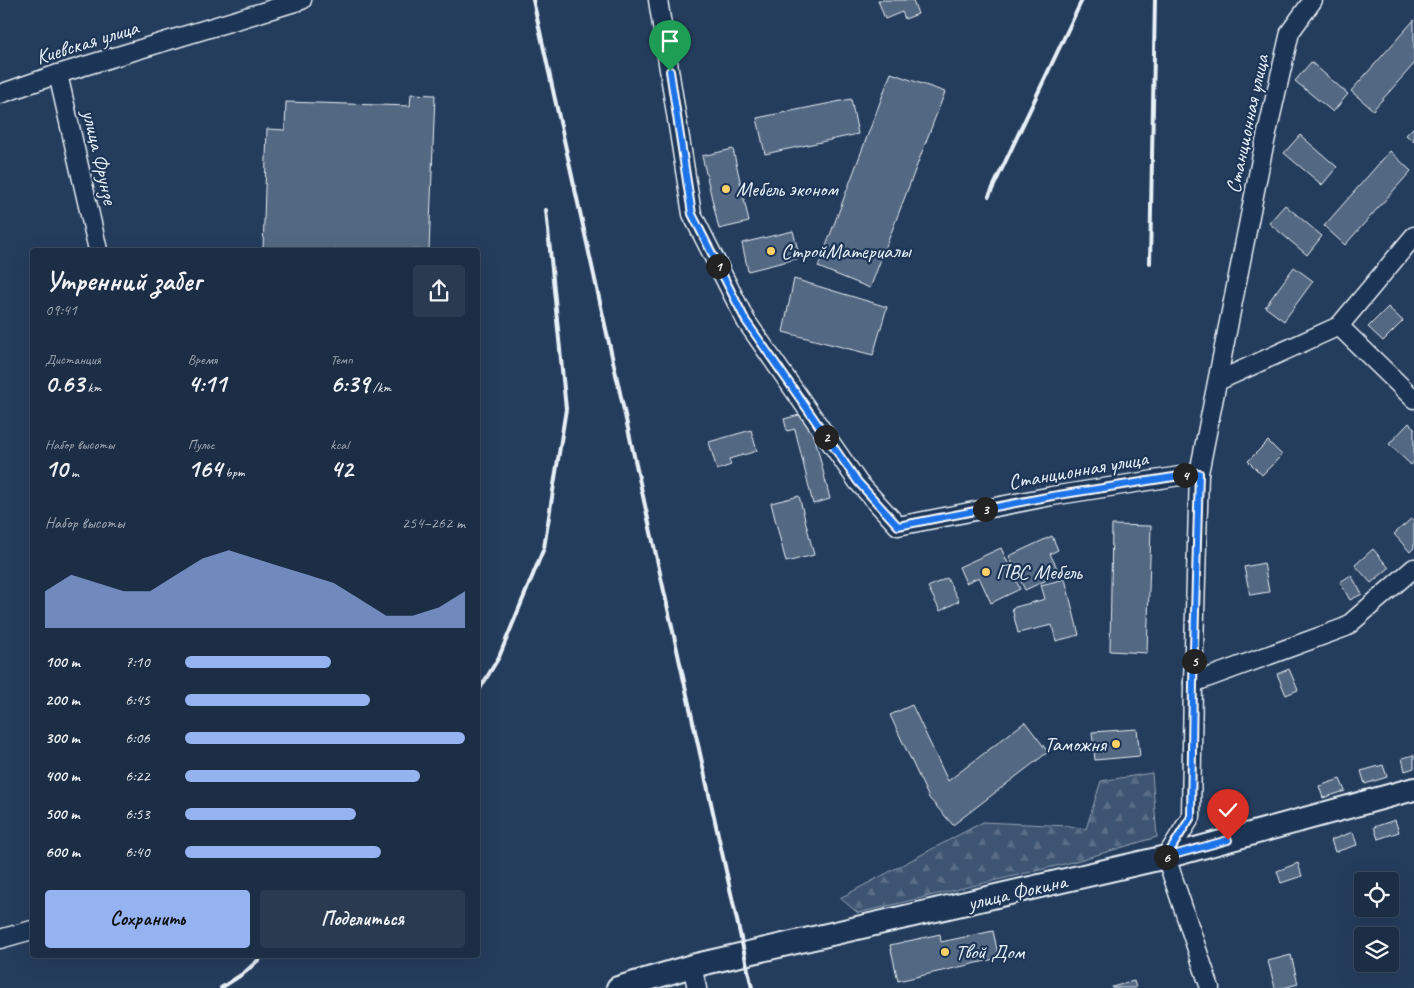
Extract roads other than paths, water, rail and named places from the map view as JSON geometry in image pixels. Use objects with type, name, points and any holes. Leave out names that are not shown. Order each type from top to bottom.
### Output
[{"type":"main road","name":"улица Фокина","points":[[618,988],[692,966],[1166,857],[1414,789]]},
{"type":"street","name":"Киевская улица","points":[[0,94],[58,74],[302,0]]},
{"type":"street","name":"Станционная улица","points":[[658,0],[692,214],[746,321],[858,482],[898,526],[1052,496],[1199,473]]},
{"type":"street","name":"Станционная улица","points":[[1166,857],[1191,817],[1199,473],[1262,156],[1290,32],[1313,0]]},
{"type":"street","name":"улица Фрунзе","points":[[58,74],[98,248]]},
{"type":"street","points":[[1218,381],[1339,326],[1414,236]]},
{"type":"street","points":[[1339,326],[1414,399]]},
{"type":"street","points":[[1193,683],[1346,627],[1414,568]]},
{"type":"street","points":[[1166,857],[1208,987]]},
{"type":"street","points":[[0,938],[30,930]]},
{"type":"street","points":[[692,966],[697,988]]},
{"type":"railway","points":[[533,0],[752,988]]},
{"type":"railway","points":[[989,196],[1082,0]]},
{"type":"railway","points":[[1150,263],[1155,0]]},
{"type":"railway","points":[[480,689],[499,657],[544,548],[566,409],[546,210]]},
{"type":"railway","points":[[221,988],[244,973],[261,958]]},
{"type":"place","name":"Мебель эконом","points":[[726,189]]},
{"type":"place","name":"СтройМатериалы","points":[[771,251]]},
{"type":"place","name":"ПВС Мебель","points":[[986,572]]},
{"type":"place","name":"Таможня","points":[[1116,744]]},
{"type":"place","name":"Твой Дом","points":[[945,952]]}]
